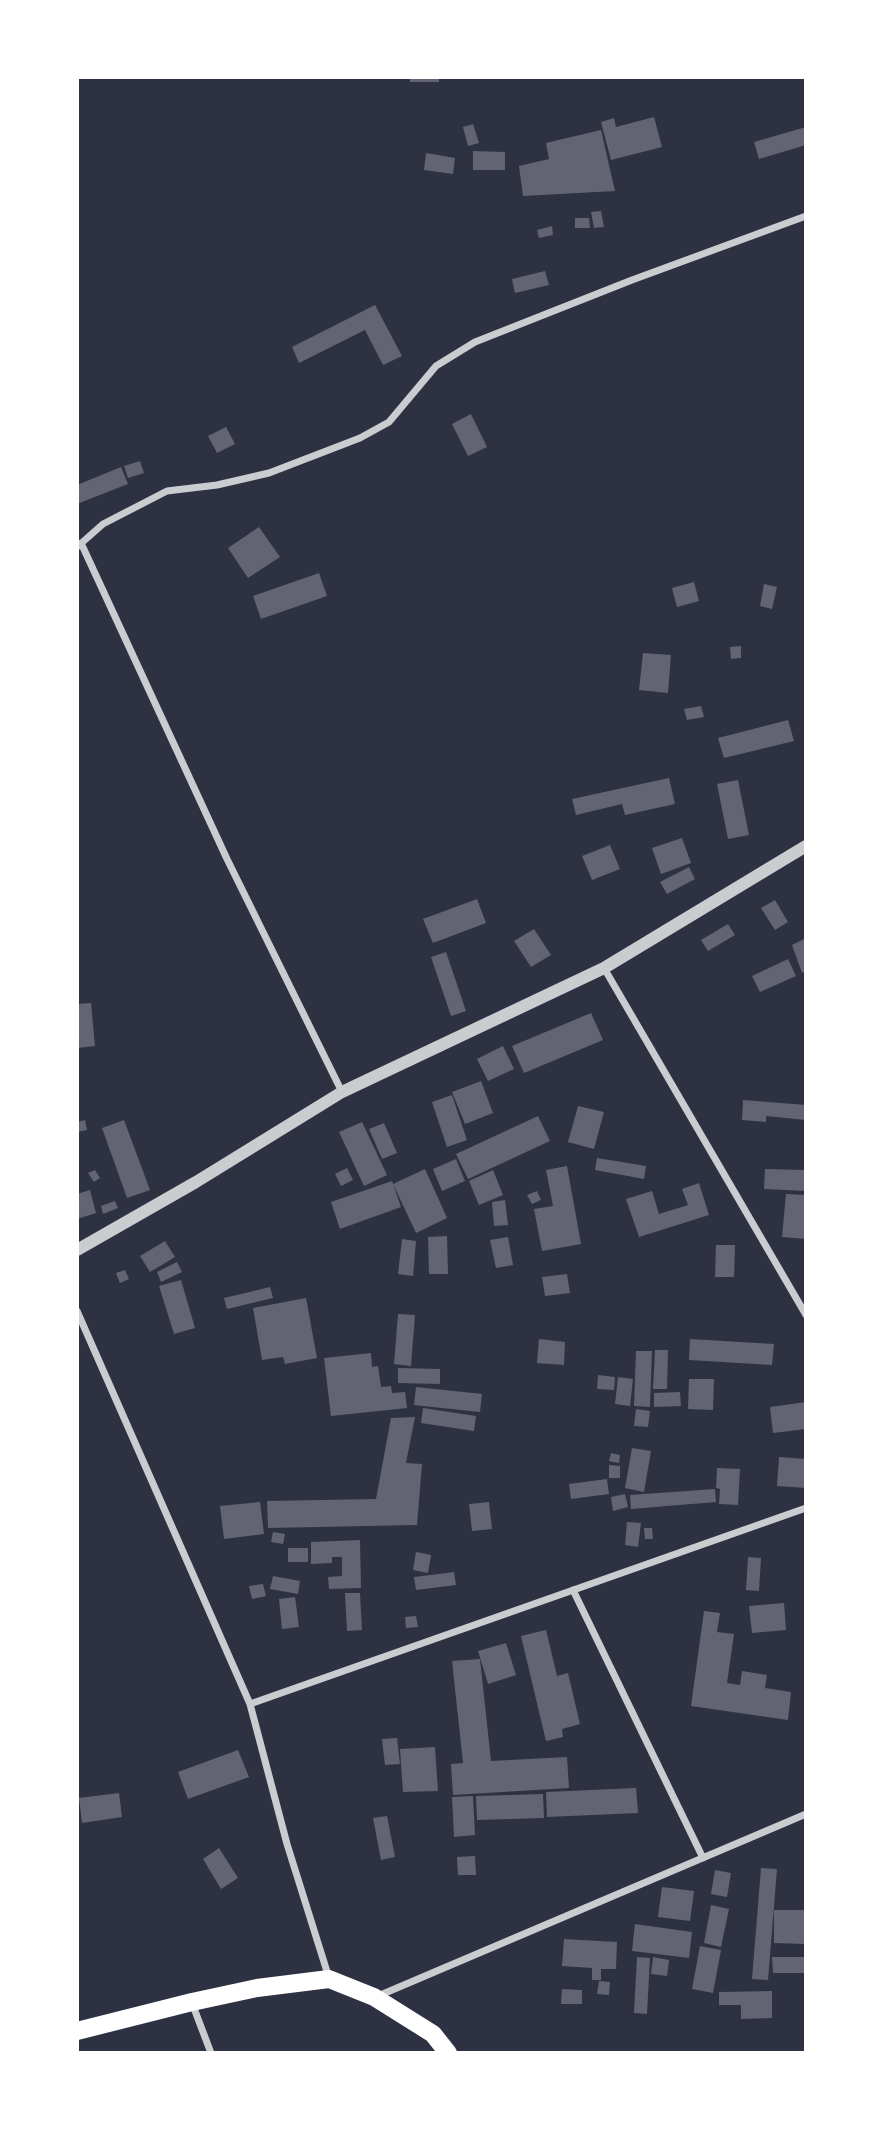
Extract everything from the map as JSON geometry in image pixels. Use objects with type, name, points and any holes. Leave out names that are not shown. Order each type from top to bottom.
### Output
[{"type":"main road","points":[[77,2031],[257,1988],[329,1979],[374,1997],[433,2034],[448,2053]]},
{"type":"street","points":[[342,1092],[227,859],[79,545],[103,524],[167,491],[217,485],[269,473],[360,438],[389,422],[436,366],[475,342],[806,216]]},
{"type":"street","points":[[77,1250],[196,1182],[342,1092],[604,968],[806,846]]},
{"type":"street","points":[[604,968],[806,1315]]},
{"type":"street","points":[[77,1311],[250,1704],[287,1844],[329,1979]]},
{"type":"street","points":[[250,1704],[806,1508]]},
{"type":"street","points":[[573,1590],[703,1858]]},
{"type":"street","points":[[374,1997],[806,1814]]},
{"type":"street","points":[[192,2002],[211,2053]]},
{"type":"building","points":[[410,77],[439,77],[439,82],[410,82]]},
{"type":"building","points":[[654,117],[662,147],[611,160],[601,122],[614,118],[616,127]]},
{"type":"building","points":[[473,124],[479,143],[468,146],[463,127]]},
{"type":"building","points":[[806,127],[806,145],[759,159],[754,142]]},
{"type":"building","points":[[601,130],[615,191],[523,196],[519,166],[549,159],[546,143]]},
{"type":"building","points":[[473,151],[505,152],[505,170],[473,170]]},
{"type":"building","points":[[426,153],[455,158],[453,174],[424,170]]},
{"type":"building","points":[[601,211],[604,227],[594,228],[591,212]]},
{"type":"building","points":[[575,218],[589,218],[590,228],[575,228]]},
{"type":"building","points":[[552,226],[553,235],[539,238],[537,230]]},
{"type":"building","points":[[545,271],[549,285],[515,293],[512,279]]},
{"type":"building","points":[[375,305],[402,356],[383,365],[365,330],[299,363],[292,347]]},
{"type":"building","points":[[471,414],[487,447],[468,456],[452,424]]},
{"type":"building","points":[[226,427],[235,444],[217,453],[208,436]]},
{"type":"building","points":[[140,461],[144,473],[128,478],[124,466]]},
{"type":"building","points":[[121,467],[128,484],[77,504],[77,485]]},
{"type":"building","points":[[259,527],[280,557],[248,578],[228,548]]},
{"type":"building","points":[[319,573],[327,596],[261,619],[253,596]]},
{"type":"building","points":[[694,582],[699,601],[677,607],[672,588]]},
{"type":"building","points":[[764,584],[777,587],[772,609],[760,606]]},
{"type":"building","points":[[741,646],[741,658],[731,659],[730,647]]},
{"type":"building","points":[[643,653],[671,655],[668,693],[639,690]]},
{"type":"building","points":[[701,706],[704,717],[687,720],[684,709]]},
{"type":"building","points":[[788,720],[794,741],[724,758],[718,738]]},
{"type":"building","points":[[669,778],[675,804],[625,815],[622,804],[576,815],[572,799]]},
{"type":"building","points":[[738,780],[749,835],[728,839],[717,784]]},
{"type":"building","points":[[682,838],[691,863],[661,874],[652,848]]},
{"type":"building","points":[[610,845],[620,869],[592,880],[582,856]]},
{"type":"building","points":[[689,867],[695,879],[667,894],[660,882]]},
{"type":"building","points":[[477,899],[486,923],[433,943],[423,919]]},
{"type":"building","points":[[775,900],[788,922],[775,930],[761,908]]},
{"type":"building","points":[[728,924],[735,935],[708,951],[701,940]]},
{"type":"building","points":[[534,929],[551,955],[531,967],[514,941]]},
{"type":"building","points":[[806,938],[806,970],[802,973],[792,945]]},
{"type":"building","points":[[446,952],[466,1011],[451,1016],[431,957]]},
{"type":"building","points":[[788,959],[796,976],[760,992],[752,976]]},
{"type":"building","points":[[91,1003],[95,1046],[77,1048],[77,1004]]},
{"type":"building","points":[[591,1013],[603,1040],[524,1073],[512,1046]]},
{"type":"building","points":[[503,1046],[514,1069],[488,1081],[477,1059]]},
{"type":"building","points":[[481,1081],[493,1113],[465,1124],[452,1092]]},
{"type":"building","points":[[452,1095],[467,1140],[447,1147],[432,1102]]},
{"type":"building","points":[[743,1100],[806,1105],[806,1120],[766,1116],[766,1122],[742,1120]]},
{"type":"building","points":[[578,1106],[604,1112],[594,1149],[568,1142]]},
{"type":"building","points":[[538,1116],[550,1141],[468,1179],[456,1154]]},
{"type":"building","points":[[85,1120],[87,1130],[77,1132],[77,1122]]},
{"type":"building","points":[[124,1120],[150,1190],[127,1198],[102,1128]]},
{"type":"building","points":[[362,1122],[387,1175],[364,1186],[339,1132]]},
{"type":"building","points":[[384,1123],[397,1153],[382,1159],[369,1129]]},
{"type":"building","points":[[597,1158],[646,1166],[644,1179],[595,1170]]},
{"type":"building","points":[[456,1159],[465,1181],[442,1191],[433,1169]]},
{"type":"building","points":[[567,1166],[581,1244],[542,1251],[534,1209],[553,1206],[546,1170]]},
{"type":"building","points":[[347,1168],[353,1180],[341,1186],[335,1174]]},
{"type":"building","points":[[425,1169],[447,1218],[416,1233],[393,1184]]},
{"type":"building","points":[[765,1169],[805,1170],[805,1191],[764,1189]]},
{"type":"building","points":[[95,1170],[100,1178],[94,1182],[88,1173]]},
{"type":"building","points":[[493,1170],[503,1195],[479,1205],[469,1181]]},
{"type":"building","points":[[392,1181],[401,1207],[340,1229],[331,1202]]},
{"type":"building","points":[[699,1183],[709,1215],[639,1237],[626,1199],[652,1191],[659,1214],[688,1205],[682,1189]]},
{"type":"building","points":[[90,1190],[96,1213],[77,1219],[77,1194]]},
{"type":"building","points":[[537,1191],[541,1200],[532,1204],[527,1195]]},
{"type":"building","points":[[786,1194],[806,1195],[806,1239],[782,1237]]},
{"type":"building","points":[[505,1200],[508,1225],[494,1226],[492,1202]]},
{"type":"building","points":[[115,1201],[118,1208],[103,1214],[101,1206]]},
{"type":"building","points":[[447,1236],[448,1274],[429,1274],[428,1237]]},
{"type":"building","points":[[508,1237],[513,1265],[496,1268],[490,1240]]},
{"type":"building","points":[[402,1239],[416,1241],[413,1276],[398,1274]]},
{"type":"building","points":[[165,1241],[175,1257],[150,1272],[140,1256]]},
{"type":"building","points":[[716,1245],[735,1245],[734,1277],[715,1277]]},
{"type":"building","points":[[177,1262],[182,1272],[161,1282],[157,1272]]},
{"type":"building","points":[[125,1270],[129,1279],[120,1283],[116,1273]]},
{"type":"building","points":[[567,1274],[570,1293],[545,1296],[542,1277]]},
{"type":"building","points":[[181,1280],[195,1328],[174,1334],[159,1286]]},
{"type":"building","points":[[270,1287],[273,1298],[227,1309],[224,1298]]},
{"type":"building","points":[[306,1298],[317,1358],[285,1364],[283,1357],[262,1360],[253,1308]]},
{"type":"building","points":[[398,1314],[415,1315],[411,1366],[394,1364]]},
{"type":"building","points":[[539,1339],[565,1342],[564,1365],[537,1363]]},
{"type":"building","points":[[690,1339],[774,1344],[772,1365],[689,1360]]},
{"type":"building","points":[[655,1350],[668,1350],[667,1389],[653,1389]]},
{"type":"building","points":[[636,1351],[652,1351],[650,1407],[634,1406]]},
{"type":"building","points":[[371,1353],[372,1367],[378,1366],[381,1387],[391,1386],[392,1393],[405,1392],[407,1408],[331,1416],[324,1358]]},
{"type":"building","points":[[398,1368],[440,1369],[440,1384],[398,1383]]},
{"type":"building","points":[[598,1375],[615,1377],[614,1390],[597,1389]]},
{"type":"building","points":[[618,1377],[633,1379],[630,1406],[615,1404]]},
{"type":"building","points":[[689,1379],[714,1379],[713,1410],[688,1409]]},
{"type":"building","points":[[416,1387],[482,1394],[480,1412],[414,1405]]},
{"type":"building","points":[[680,1392],[681,1406],[654,1407],[654,1393]]},
{"type":"building","points":[[806,1402],[806,1429],[773,1433],[770,1407]]},
{"type":"building","points":[[423,1408],[476,1416],[474,1431],[421,1423]]},
{"type":"building","points":[[636,1409],[650,1411],[648,1427],[634,1426]]},
{"type":"building","points":[[415,1417],[406,1463],[422,1464],[417,1525],[268,1528],[267,1501],[376,1499],[391,1418]]},
{"type":"building","points":[[632,1448],[651,1451],[644,1492],[625,1488]]},
{"type":"building","points":[[611,1453],[620,1455],[619,1463],[609,1461]]},
{"type":"building","points":[[779,1457],[806,1459],[806,1488],[777,1486]]},
{"type":"building","points":[[609,1465],[620,1466],[620,1478],[609,1478]]},
{"type":"building","points":[[717,1468],[740,1469],[738,1505],[719,1504],[720,1489],[716,1488]]},
{"type":"building","points":[[607,1479],[609,1494],[571,1499],[569,1484]]},
{"type":"building","points":[[715,1489],[716,1502],[631,1509],[630,1495]]},
{"type":"building","points":[[625,1494],[628,1507],[613,1511],[611,1497]]},
{"type":"building","points":[[260,1502],[264,1534],[224,1539],[220,1506]]},
{"type":"building","points":[[489,1502],[492,1529],[472,1531],[469,1504]]},
{"type":"building","points":[[627,1522],[641,1523],[638,1547],[625,1545]]},
{"type":"building","points":[[644,1528],[652,1528],[653,1539],[645,1539]]},
{"type":"building","points":[[273,1532],[285,1534],[283,1544],[271,1542]]},
{"type":"building","points":[[360,1540],[361,1588],[329,1589],[328,1577],[342,1576],[342,1557],[332,1557],[332,1563],[311,1564],[311,1542]]},
{"type":"building","points":[[288,1548],[308,1548],[308,1562],[288,1562]]},
{"type":"building","points":[[416,1552],[431,1555],[428,1573],[413,1570]]},
{"type":"building","points":[[748,1557],[761,1558],[759,1591],[746,1590]]},
{"type":"building","points":[[454,1572],[456,1585],[416,1590],[414,1577]]},
{"type":"building","points":[[273,1576],[300,1581],[298,1594],[270,1589]]},
{"type":"building","points":[[263,1584],[266,1596],[252,1599],[249,1586]]},
{"type":"building","points":[[345,1593],[360,1593],[362,1630],[347,1631]]},
{"type":"building","points":[[295,1597],[299,1627],[282,1629],[279,1599]]},
{"type":"building","points":[[784,1603],[786,1630],[752,1633],[749,1606]]},
{"type":"building","points":[[704,1611],[720,1613],[717,1632],[734,1634],[727,1683],[740,1685],[742,1671],[767,1675],[765,1688],[791,1692],[788,1720],[691,1706]]},
{"type":"building","points":[[416,1616],[418,1627],[406,1628],[405,1617]]},
{"type":"building","points":[[546,1630],[557,1676],[568,1673],[580,1724],[562,1729],[563,1737],[546,1741],[521,1636]]},
{"type":"building","points":[[506,1643],[516,1675],[488,1684],[478,1651]]},
{"type":"building","points":[[480,1659],[491,1761],[567,1757],[569,1788],[453,1795],[451,1764],[463,1763],[452,1661]]},
{"type":"building","points":[[397,1738],[400,1764],[385,1765],[382,1739]]},
{"type":"building","points":[[435,1747],[438,1791],[403,1792],[400,1749]]},
{"type":"building","points":[[238,1750],[249,1777],[188,1799],[178,1772]]},
{"type":"building","points":[[636,1788],[638,1813],[547,1817],[546,1792]]},
{"type":"building","points":[[119,1793],[122,1817],[82,1823],[79,1798]]},
{"type":"building","points":[[543,1794],[544,1818],[477,1820],[476,1796]]},
{"type":"building","points":[[473,1796],[475,1835],[454,1837],[452,1797]]},
{"type":"building","points":[[387,1816],[395,1857],[381,1860],[373,1818]]},
{"type":"building","points":[[219,1848],[238,1878],[221,1889],[203,1859]]},
{"type":"building","points":[[475,1856],[476,1875],[458,1875],[457,1857]]},
{"type":"building","points":[[761,1868],[777,1869],[768,1980],[752,1979]]},
{"type":"building","points":[[715,1870],[731,1873],[727,1897],[711,1894]]},
{"type":"building","points":[[662,1887],[694,1891],[690,1921],[658,1917]]},
{"type":"building","points":[[711,1905],[729,1909],[721,1947],[704,1943]]},
{"type":"building","points":[[774,1910],[804,1910],[804,1944],[774,1943]]},
{"type":"building","points":[[635,1924],[692,1932],[689,1958],[632,1951]]},
{"type":"building","points":[[564,1939],[617,1942],[616,1969],[601,1969],[601,1980],[592,1980],[592,1968],[562,1966]]},
{"type":"building","points":[[700,1946],[721,1950],[713,1993],[692,1989]]},
{"type":"building","points":[[637,1957],[650,1958],[647,2014],[634,2013]]},
{"type":"building","points":[[653,1957],[669,1960],[667,1976],[651,1974]]},
{"type":"building","points":[[772,1957],[806,1957],[806,1973],[773,1973]]},
{"type":"building","points":[[599,1981],[610,1982],[609,1995],[597,1994]]},
{"type":"building","points":[[562,1989],[582,1990],[582,2004],[561,2004]]},
{"type":"building","points":[[772,1991],[772,2018],[741,2019],[741,2005],[719,2005],[719,1992]]}]
